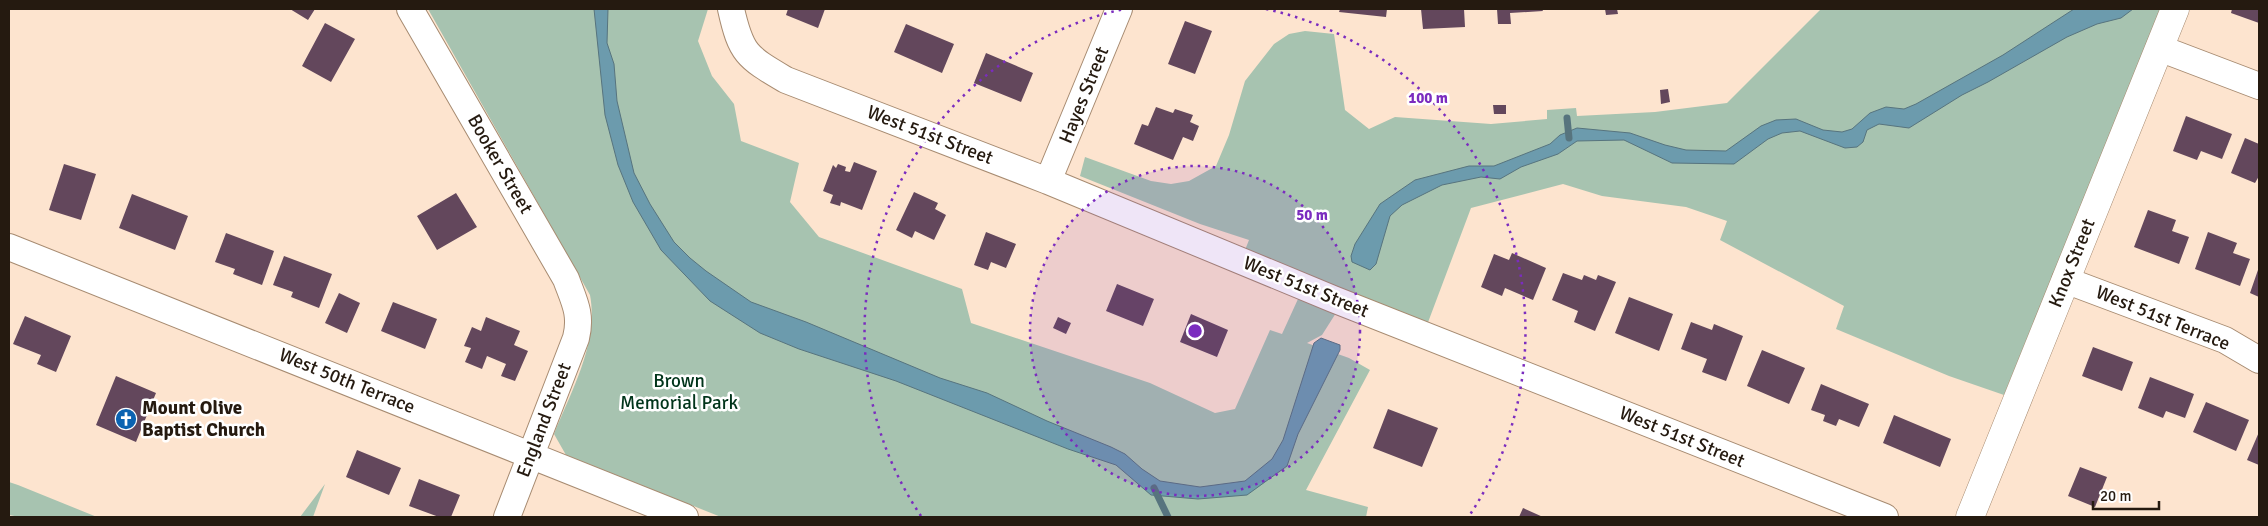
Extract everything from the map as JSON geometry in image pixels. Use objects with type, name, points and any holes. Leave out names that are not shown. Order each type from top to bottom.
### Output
[{"type":"street","name":"Booker Street","points":[[410,9],[566,279],[579,314],[580,323]]},
{"type":"street","name":"West 51st Street","points":[[731,9],[738,39],[754,62],[786,80],[1048,181],[1333,299],[1885,517]]},
{"type":"street","name":"Hayes Street","points":[[1048,181],[1119,9]]},
{"type":"street","name":"Knox Street","points":[[1970,517],[2175,9]]},
{"type":"street","points":[[2159,48],[2259,86]]},
{"type":"street","name":"West 50th Terrace","points":[[9,247],[685,517]]},
{"type":"street","name":"West 51st Terrace","points":[[2065,280],[2225,340],[2259,360]]},
{"type":"street","name":"England Street","points":[[507,517],[580,323]]},
{"type":"green space","name":"Brown Memorial Park","points":[[428,9],[708,9],[698,41],[712,76],[734,104],[741,141],[799,163],[790,202],[819,237],[962,289],[971,323],[1150,383],[1215,413],[1235,409],[1270,330],[1282,334],[1298,299],[1336,313],[1322,335],[1307,343],[1349,358],[1370,370],[1306,490],[1368,507],[1366,517],[721,517],[566,455],[554,434],[587,349],[592,313],[590,295]]},
{"type":"green space","points":[[1821,9],[2161,9],[2004,395],[1949,376],[1836,329],[1844,306],[1720,240],[1727,221],[1686,207],[1602,196],[1563,184],[1471,208],[1427,325],[1245,250],[1249,240],[1200,224],[1080,176],[1085,157],[1151,181],[1171,184],[1189,181],[1216,166],[1229,135],[1245,81],[1274,44],[1289,34],[1305,31],[1334,34],[1345,110],[1369,129],[1395,117],[1491,124],[1547,119],[1547,110],[1576,108],[1577,116],[1655,112],[1727,103]]},
{"type":"green space","points":[[9,482],[97,517],[20,517],[9,515]]},
{"type":"green space","points":[[325,484],[313,517],[300,517]]},
{"type":"water","points":[[594,9],[608,9],[607,43],[614,64],[617,101],[634,173],[650,204],[674,242],[690,258],[751,302],[806,322],[940,378],[987,393],[1047,421],[1111,447],[1125,454],[1160,481],[1200,487],[1245,481],[1272,459],[1283,440],[1314,343],[1321,338],[1340,345],[1340,350],[1298,434],[1287,466],[1247,495],[1198,499],[1151,495],[1116,465],[1068,449],[896,381],[799,349],[760,333],[710,301],[661,250],[633,202],[618,165],[605,115]]},
{"type":"water","points":[[2074,9],[2133,9],[2121,18],[2097,24],[2067,37],[1962,95],[1909,128],[1879,124],[1867,130],[1863,142],[1857,147],[1845,148],[1800,131],[1782,133],[1768,139],[1734,164],[1672,163],[1624,140],[1577,141],[1558,154],[1521,167],[1500,179],[1481,177],[1442,185],[1402,205],[1390,216],[1376,264],[1370,270],[1352,262],[1351,256],[1355,244],[1380,204],[1415,180],[1469,166],[1494,166],[1550,144],[1560,135],[1577,128],[1630,133],[1686,150],[1726,151],[1761,126],[1776,120],[1796,119],[1823,130],[1842,132],[1852,129],[1870,113],[1886,107],[1904,109],[1916,104],[2003,55]]},
{"type":"building","points":[[290,9],[315,9],[308,20]]},
{"type":"building","points":[[788,9],[825,9],[818,28],[786,15]]},
{"type":"building","points":[[1340,9],[1387,9],[1386,17],[1339,12]]},
{"type":"building","points":[[1421,9],[1464,9],[1465,27],[1423,29]]},
{"type":"building","points":[[1497,9],[1542,9],[1543,11],[1510,13],[1511,24],[1498,24]]},
{"type":"building","points":[[1605,9],[1617,9],[1618,14],[1606,15]]},
{"type":"building","points":[[2232,9],[2259,9],[2259,23],[2231,13]]},
{"type":"building","points":[[1185,21],[1212,31],[1195,74],[1168,64]]},
{"type":"building","points":[[325,23],[355,39],[331,82],[302,66]]},
{"type":"building","points":[[906,24],[954,44],[942,73],[894,52]]},
{"type":"building","points":[[986,53],[1033,73],[1021,102],[974,83]]},
{"type":"building","points":[[1668,89],[1670,102],[1661,104],[1660,90]]},
{"type":"building","points":[[1493,105],[1506,105],[1506,114],[1494,114]]},
{"type":"building","points":[[1156,107],[1173,113],[1175,109],[1193,115],[1190,122],[1199,126],[1193,141],[1183,137],[1173,160],[1134,144],[1142,124],[1148,126]]},
{"type":"building","points":[[2186,116],[2232,134],[2222,159],[2201,151],[2197,160],[2173,151]]},
{"type":"building","points":[[2245,138],[2259,144],[2259,176],[2255,183],[2231,173]]},
{"type":"building","points":[[854,162],[877,171],[862,210],[841,202],[840,206],[830,203],[833,195],[823,191],[833,165],[836,168],[838,164],[846,167],[845,171],[850,172]]},
{"type":"building","points":[[64,164],[96,174],[81,220],[49,210]]},
{"type":"building","points":[[914,192],[938,203],[935,209],[946,215],[934,240],[915,231],[912,238],[896,230]]},
{"type":"building","points":[[456,193],[477,227],[437,250],[417,216]]},
{"type":"building","points":[[132,194],[188,216],[175,250],[119,228]]},
{"type":"building","points":[[2148,210],[2176,220],[2172,231],[2189,237],[2179,264],[2134,247]]},
{"type":"building","points":[[986,232],[1016,244],[1006,268],[991,262],[988,270],[974,265]]},
{"type":"building","points":[[2208,232],[2237,243],[2233,253],[2250,259],[2240,286],[2195,269]]},
{"type":"building","points":[[226,233],[274,251],[262,285],[233,274],[235,269],[215,262]]},
{"type":"building","points":[[1512,253],[1546,268],[1533,300],[1505,288],[1502,296],[1481,287],[1494,254],[1509,260]]},
{"type":"building","points":[[284,256],[332,274],[319,308],[291,297],[293,292],[273,285]]},
{"type":"building","points":[[2259,267],[2259,297],[2250,293]]},
{"type":"building","points":[[1563,273],[1582,280],[1584,275],[1596,280],[1598,275],[1616,282],[1595,331],[1574,322],[1578,311],[1552,300]]},
{"type":"building","points":[[1117,284],[1154,299],[1143,326],[1106,311]]},
{"type":"building","points":[[339,293],[360,303],[347,333],[325,323]]},
{"type":"building","points":[[1629,297],[1673,314],[1659,351],[1615,333]]},
{"type":"building","points":[[393,302],[437,319],[425,349],[381,331]]},
{"type":"building","points":[[1191,314],[1228,330],[1217,357],[1180,342]]},
{"type":"building","points":[[25,316],[71,336],[56,372],[37,364],[41,355],[13,344]]},
{"type":"building","points":[[486,317],[520,331],[514,345],[528,351],[515,381],[501,376],[506,364],[487,356],[482,369],[465,362],[471,348],[464,346],[472,327],[481,331]]},
{"type":"building","points":[[1058,317],[1071,323],[1066,334],[1053,328]]},
{"type":"building","points":[[1691,322],[1712,330],[1714,324],[1743,336],[1726,381],[1702,372],[1707,359],[1681,349]]},
{"type":"building","points":[[2093,347],[2133,362],[2122,391],[2082,376]]},
{"type":"building","points":[[1762,350],[1805,368],[1789,404],[1747,386]]},
{"type":"building","points":[[116,376],[156,393],[136,442],[96,425]]},
{"type":"building","points":[[2150,377],[2194,394],[2185,418],[2166,411],[2163,418],[2138,408]]},
{"type":"building","points":[[1821,384],[1869,404],[1859,427],[1839,419],[1836,426],[1823,421],[1825,415],[1811,410]]},
{"type":"building","points":[[2206,402],[2249,420],[2236,451],[2193,432]]},
{"type":"building","points":[[1388,409],[1438,428],[1422,467],[1373,448]]},
{"type":"building","points":[[1894,415],[1951,439],[1940,467],[1883,443]]},
{"type":"building","points":[[2259,432],[2259,465],[2247,460]]},
{"type":"building","points":[[357,450],[401,468],[389,495],[346,477]]},
{"type":"building","points":[[2080,467],[2107,477],[2095,507],[2068,496]]},
{"type":"building","points":[[419,479],[460,495],[451,517],[439,517],[409,506]]},
{"type":"building","points":[[1523,508],[1543,517],[1519,517]]},
{"type":"waterway","points":[[1567,118],[1569,138]]},
{"type":"waterway","points":[[1154,488],[1168,517]]},
{"type":"place","name":"Mount Olive Baptist Church","points":[[126,419]]}]
